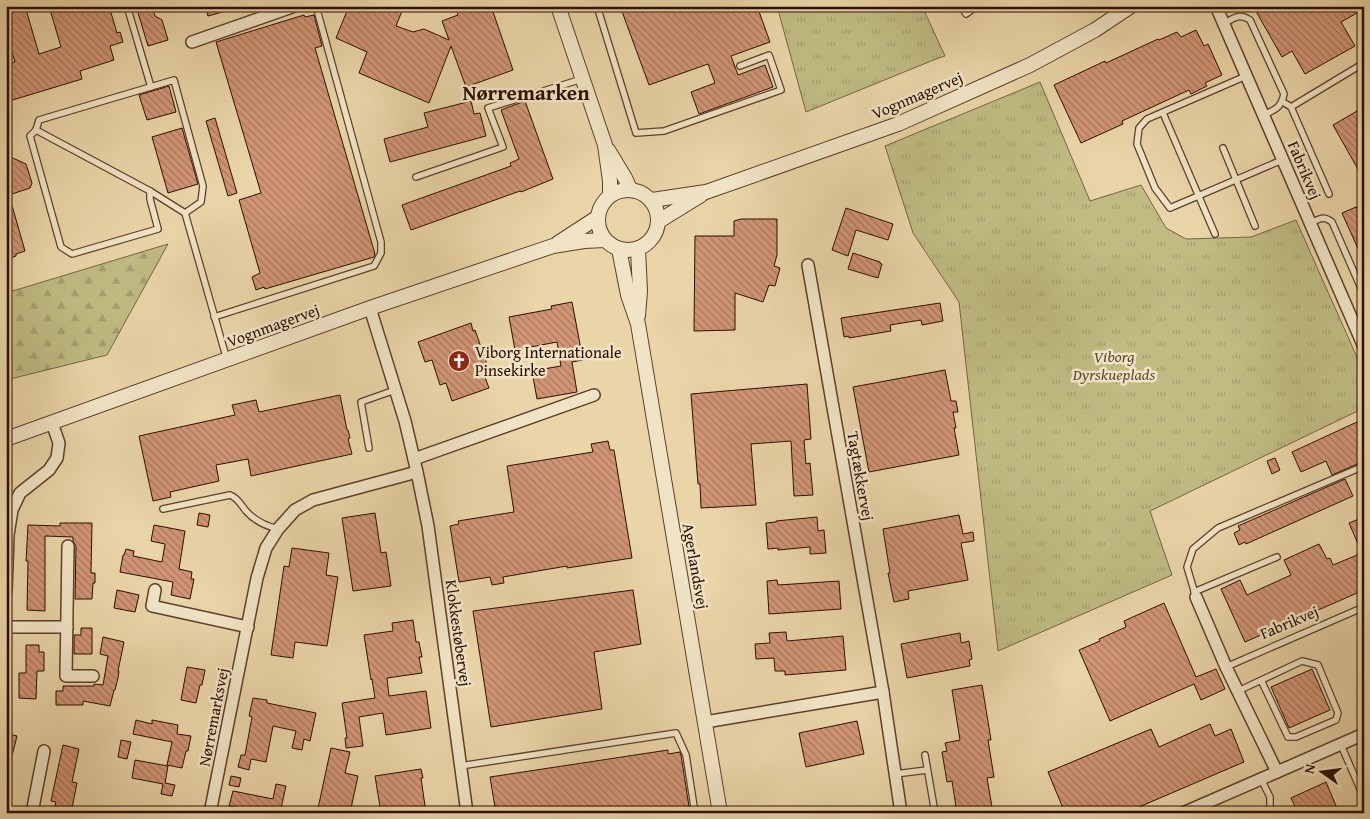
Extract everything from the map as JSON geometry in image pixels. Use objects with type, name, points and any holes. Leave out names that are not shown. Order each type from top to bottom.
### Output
[{"type":"street","points":[[192,42],[295,6]]},
{"type":"street","points":[[558,6],[605,145],[610,195]]},
{"type":"street","name":"Vognmagervej","points":[[652,200],[706,192],[898,124],[1030,65],[1095,30],[1131,6]]},
{"type":"street","name":"Fabrikvej","points":[[1216,6],[1362,339]]},
{"type":"street","points":[[605,145],[630,189]]},
{"type":"street","points":[[630,189],[641,192],[652,200],[658,213],[659,221],[654,238],[638,249],[628,250],[619,249],[605,240],[598,225],[598,217],[604,201],[610,195],[630,189]]},
{"type":"street","name":"Vognmagervej","points":[[659,221],[706,192]]},
{"type":"street","name":"Vognmagervej","points":[[553,246],[598,217]]},
{"type":"street","name":"Vognmagervej","points":[[6,439],[370,308],[553,246],[584,240],[605,240]]},
{"type":"street","name":"Agerlandsvej","points":[[619,249],[628,295],[638,324],[720,813]]},
{"type":"street","name":"Agerlandsvej","points":[[638,249],[640,292],[638,324]]},
{"type":"street","name":"Tagtækkervej","points":[[808,265],[883,692],[901,813]]},
{"type":"street","name":"Klokkestøbervej","points":[[370,308],[405,421],[428,526],[467,813]]},
{"type":"street","points":[[414,458],[594,395]]},
{"type":"street","points":[[6,592],[8,536],[12,510],[20,493],[50,470],[57,458],[59,443],[52,423]]},
{"type":"street","name":"Nørremarksvej","points":[[210,813],[257,578],[266,548],[278,529],[295,510],[313,500],[417,472]]},
{"type":"street","points":[[68,546],[66,676],[93,676]]},
{"type":"street","points":[[155,590],[152,606],[248,627]]},
{"type":"street","points":[[1195,594],[1226,667],[1277,772]]},
{"type":"street","points":[[6,627],[67,627]]},
{"type":"street","points":[[705,722],[883,692]]},
{"type":"street","points":[[1183,813],[1364,734]]},
{"type":"street","points":[[32,813],[44,751]]},
{"type":"lane","points":[[127,6],[151,86]]},
{"type":"lane","points":[[214,317],[374,266],[381,252],[381,242],[316,6]]},
{"type":"lane","points":[[597,6],[636,133],[664,130],[781,90],[769,55],[740,66]]},
{"type":"lane","points":[[961,6],[966,14],[977,6]]},
{"type":"lane","points":[[1224,24],[1238,16],[1250,20],[1284,94],[1283,102],[1277,109],[1263,115]]},
{"type":"lane","points":[[1291,107],[1364,63]]},
{"type":"lane","points":[[1246,76],[1147,119],[1139,128],[1137,144],[1155,188],[1170,208],[1282,160]]},
{"type":"lane","points":[[416,177],[503,147],[488,108],[584,79]]},
{"type":"lane","points":[[150,191],[150,199],[158,229],[72,254],[61,248],[30,136],[36,130],[39,120],[174,80],[203,186],[201,202],[184,213]]},
{"type":"lane","points":[[1283,102],[1291,107],[1329,194]]},
{"type":"lane","points":[[1163,112],[1215,234]]},
{"type":"lane","points":[[36,130],[150,191],[184,213],[227,360]]},
{"type":"lane","points":[[1223,148],[1255,226]]},
{"type":"lane","points":[[1310,223],[1321,218],[1327,218],[1332,222],[1364,295]]},
{"type":"lane","points":[[369,448],[361,402],[395,390]]},
{"type":"lane","points":[[1277,557],[1195,594],[1187,567],[1193,549],[1218,528],[1364,466]]},
{"type":"lane","points":[[162,509],[230,495],[236,498],[248,513],[266,526],[278,529]]},
{"type":"lane","name":"Fabrikvej","points":[[1226,667],[1364,607]]},
{"type":"lane","points":[[1238,691],[1260,680],[1302,661],[1318,665],[1338,713],[1336,720],[1296,737],[1288,737],[1260,680]]},
{"type":"lane","points":[[460,766],[676,733],[686,755],[695,813]]},
{"type":"lane","points":[[1341,745],[1364,798]]},
{"type":"lane","points":[[925,755],[935,813]]},
{"type":"lane","points":[[895,774],[927,770]]},
{"type":"lane","points":[[1261,779],[1270,798],[1270,811],[1266,813]]},
{"type":"green space","points":[[777,6],[922,6],[945,56],[806,112]]},
{"type":"green space","name":"Viborg Dyrskueplads","points":[[1040,82],[1090,201],[1141,185],[1166,228],[1186,239],[1251,237],[1296,220],[1364,373],[1364,408],[1150,511],[1172,575],[998,651],[959,302],[913,233],[885,146]]},
{"type":"green space","points":[[168,244],[107,355],[6,380],[6,293]]},
{"type":"building","points":[[6,6],[25,6],[39,54],[61,47],[49,6],[109,6],[117,33],[120,32],[123,42],[110,46],[114,60],[80,71],[82,79],[6,102],[6,64],[15,62],[6,33]]},
{"type":"building","points":[[136,6],[152,6],[155,16],[162,20],[168,40],[148,46]]},
{"type":"building","points":[[205,6],[233,6],[234,9],[208,16]]},
{"type":"building","points":[[349,6],[404,6],[396,26],[413,32],[424,29],[449,40],[442,21],[458,15],[455,6],[491,6],[513,70],[466,87],[451,46],[429,103],[359,73],[367,52],[336,38]]},
{"type":"building","points":[[620,6],[757,6],[770,42],[731,56],[738,75],[765,65],[773,87],[699,114],[691,92],[715,83],[708,64],[649,85]]},
{"type":"building","points":[[1253,6],[1364,6],[1364,9],[1341,22],[1355,46],[1305,74],[1292,51],[1282,57]]},
{"type":"building","points":[[304,15],[305,17],[314,15],[322,46],[315,48],[375,254],[374,257],[256,290],[252,277],[260,273],[239,200],[261,193],[216,42]]},
{"type":"building","points":[[1196,30],[1204,46],[1208,44],[1222,75],[1205,83],[1207,86],[1191,94],[1189,90],[1122,121],[1123,124],[1081,143],[1054,85],[1158,39],[1177,32],[1181,37]]},
{"type":"building","points":[[169,86],[176,112],[147,120],[139,95]]},
{"type":"building","points":[[471,101],[474,114],[480,113],[486,136],[390,162],[384,139],[428,127],[424,113]]},
{"type":"building","points":[[525,101],[553,179],[411,230],[402,205],[511,166],[510,163],[519,159],[501,110]]},
{"type":"building","points":[[1364,107],[1364,180],[1333,125]]},
{"type":"building","points":[[215,118],[237,193],[228,196],[206,121]]},
{"type":"building","points":[[182,128],[198,184],[168,193],[152,137]]},
{"type":"building","points":[[6,155],[26,164],[32,183],[30,188],[9,195],[25,251],[6,260]]},
{"type":"building","points":[[1364,205],[1364,262],[1342,213]]},
{"type":"building","points":[[846,208],[893,224],[888,240],[856,230],[848,256],[832,250]]},
{"type":"building","points":[[741,219],[777,219],[777,255],[774,266],[780,268],[775,286],[769,285],[763,302],[735,293],[735,330],[694,331],[695,236],[734,236],[734,221]]},
{"type":"building","points":[[853,253],[882,264],[878,278],[848,269]]},
{"type":"building","points":[[572,302],[583,360],[572,362],[577,392],[537,399],[532,371],[561,366],[557,342],[515,350],[509,317],[552,309],[551,306]]},
{"type":"building","points":[[940,303],[943,321],[922,325],[921,320],[890,325],[891,331],[849,338],[849,336],[844,337],[841,318]]},
{"type":"building","name":"Viborg Internationale Pinsekirke","points":[[471,323],[489,370],[483,372],[489,388],[452,401],[446,383],[440,385],[432,360],[425,362],[418,342]]},
{"type":"building","points":[[945,370],[951,401],[956,401],[958,412],[953,412],[959,455],[869,472],[853,387]]},
{"type":"building","points":[[807,384],[811,439],[804,440],[806,464],[810,463],[813,495],[794,496],[791,441],[751,444],[756,505],[701,508],[691,394]]},
{"type":"building","points":[[340,395],[352,454],[251,476],[248,459],[216,465],[219,481],[170,492],[171,497],[153,501],[139,436],[235,415],[232,405],[256,400],[259,412]]},
{"type":"building","points":[[1357,422],[1358,424],[1364,422],[1364,461],[1332,475],[1326,461],[1301,472],[1292,452]]},
{"type":"building","points":[[608,441],[610,450],[614,450],[632,558],[567,568],[567,566],[503,577],[504,583],[492,585],[490,577],[459,582],[450,526],[459,524],[458,521],[514,512],[507,466],[593,452],[591,444]]},
{"type":"building","points":[[1275,458],[1280,470],[1272,474],[1267,461]]},
{"type":"building","points":[[1345,479],[1353,496],[1246,544],[1245,542],[1239,545],[1234,533],[1240,530],[1238,526]]},
{"type":"building","points":[[199,513],[210,515],[208,527],[197,525]]},
{"type":"building","points":[[375,513],[381,553],[386,552],[391,586],[353,591],[342,518]]},
{"type":"building","points":[[959,515],[963,534],[973,532],[974,541],[961,543],[968,580],[908,591],[909,599],[894,602],[888,573],[890,573],[883,529]]},
{"type":"building","points":[[817,517],[818,531],[824,530],[826,553],[810,554],[810,547],[768,549],[766,523]]},
{"type":"building","points":[[1364,517],[1364,590],[1245,642],[1221,589],[1240,580],[1247,595],[1291,575],[1284,560],[1319,544],[1327,559],[1330,558],[1333,565],[1362,553],[1349,523]]},
{"type":"building","points":[[60,523],[92,523],[91,573],[95,573],[95,583],[93,583],[92,599],[75,599],[76,546],[73,537],[45,536],[45,611],[27,610],[28,561],[26,561],[28,525],[60,526]]},
{"type":"building","points":[[154,525],[185,531],[179,569],[192,572],[191,579],[194,579],[190,599],[171,595],[173,582],[120,572],[126,549],[134,551],[133,556],[162,562],[165,544],[151,541]]},
{"type":"building","points":[[292,548],[329,553],[326,575],[338,577],[327,646],[295,642],[293,658],[271,655],[284,566],[289,567]]},
{"type":"building","points":[[777,580],[778,585],[839,581],[841,609],[769,614],[767,581]]},
{"type":"building","points":[[117,590],[139,595],[135,612],[114,608]]},
{"type":"building","points":[[633,590],[641,644],[594,652],[602,709],[491,727],[473,611]]},
{"type":"building","points":[[1164,603],[1196,677],[1216,669],[1225,689],[1201,700],[1194,684],[1110,721],[1079,650],[1126,627],[1124,621]]},
{"type":"building","points":[[413,620],[416,642],[419,642],[422,657],[419,657],[422,673],[387,678],[389,696],[426,691],[431,728],[386,735],[383,713],[359,717],[363,746],[346,748],[345,738],[347,738],[342,703],[375,698],[364,635],[393,631],[392,623]]},
{"type":"building","points":[[81,628],[92,628],[92,654],[74,654],[74,635],[81,635]]},
{"type":"building","points":[[786,632],[787,641],[843,636],[846,670],[785,675],[785,671],[775,671],[774,658],[756,659],[755,644],[770,643],[769,633]]},
{"type":"building","points":[[960,633],[961,643],[969,641],[972,659],[969,660],[970,666],[907,678],[901,644]]},
{"type":"building","points":[[103,637],[124,642],[118,678],[110,706],[83,701],[83,705],[56,705],[56,691],[63,691],[63,686],[103,685],[108,656],[100,654]]},
{"type":"building","points":[[26,645],[39,645],[39,652],[44,652],[44,671],[37,671],[36,699],[19,698],[19,673],[26,673]]},
{"type":"building","points":[[187,667],[205,670],[196,703],[181,700]]},
{"type":"building","points":[[1312,669],[1330,710],[1289,728],[1271,687]]},
{"type":"building","points":[[982,685],[991,740],[988,740],[994,777],[987,778],[993,813],[957,813],[952,781],[947,782],[942,752],[947,751],[945,743],[960,740],[952,690]]},
{"type":"building","points":[[253,698],[267,700],[267,703],[316,713],[310,741],[304,739],[302,750],[292,748],[296,731],[273,726],[266,762],[251,759],[249,770],[238,767],[241,755],[245,755],[252,717],[249,716]]},
{"type":"building","points":[[136,720],[152,724],[152,720],[178,725],[177,734],[191,736],[182,768],[167,765],[172,742],[133,734]]},
{"type":"building","points":[[857,721],[864,754],[806,767],[799,733]]},
{"type":"building","points":[[1210,724],[1215,736],[1231,729],[1244,762],[1125,813],[1065,813],[1048,772],[1151,729],[1159,747]]},
{"type":"building","points":[[6,733],[17,736],[10,764],[6,764]]},
{"type":"building","points":[[121,740],[131,742],[127,759],[118,757]]},
{"type":"building","points":[[63,745],[79,749],[72,782],[77,783],[71,813],[53,813],[56,802],[51,801]]},
{"type":"building","points":[[331,748],[350,752],[345,773],[358,776],[350,813],[317,813]]},
{"type":"building","points":[[668,750],[668,754],[680,752],[690,813],[496,813],[490,777]]},
{"type":"building","points":[[135,760],[168,766],[165,783],[175,785],[172,796],[161,794],[163,784],[132,778]]},
{"type":"building","points":[[421,769],[426,813],[381,813],[375,776]]},
{"type":"building","points":[[231,776],[241,778],[239,787],[229,785]]},
{"type":"building","points":[[1326,782],[1339,813],[1298,813],[1291,798]]},
{"type":"building","points":[[276,784],[286,786],[280,813],[235,813],[236,807],[229,806],[233,791],[273,799]]},
{"type":"place","name":"Viborg Internationale Pinsekirke","points":[[459,361]]},
{"type":"district","name":"Nørremarken","points":[[526,93]]}]
